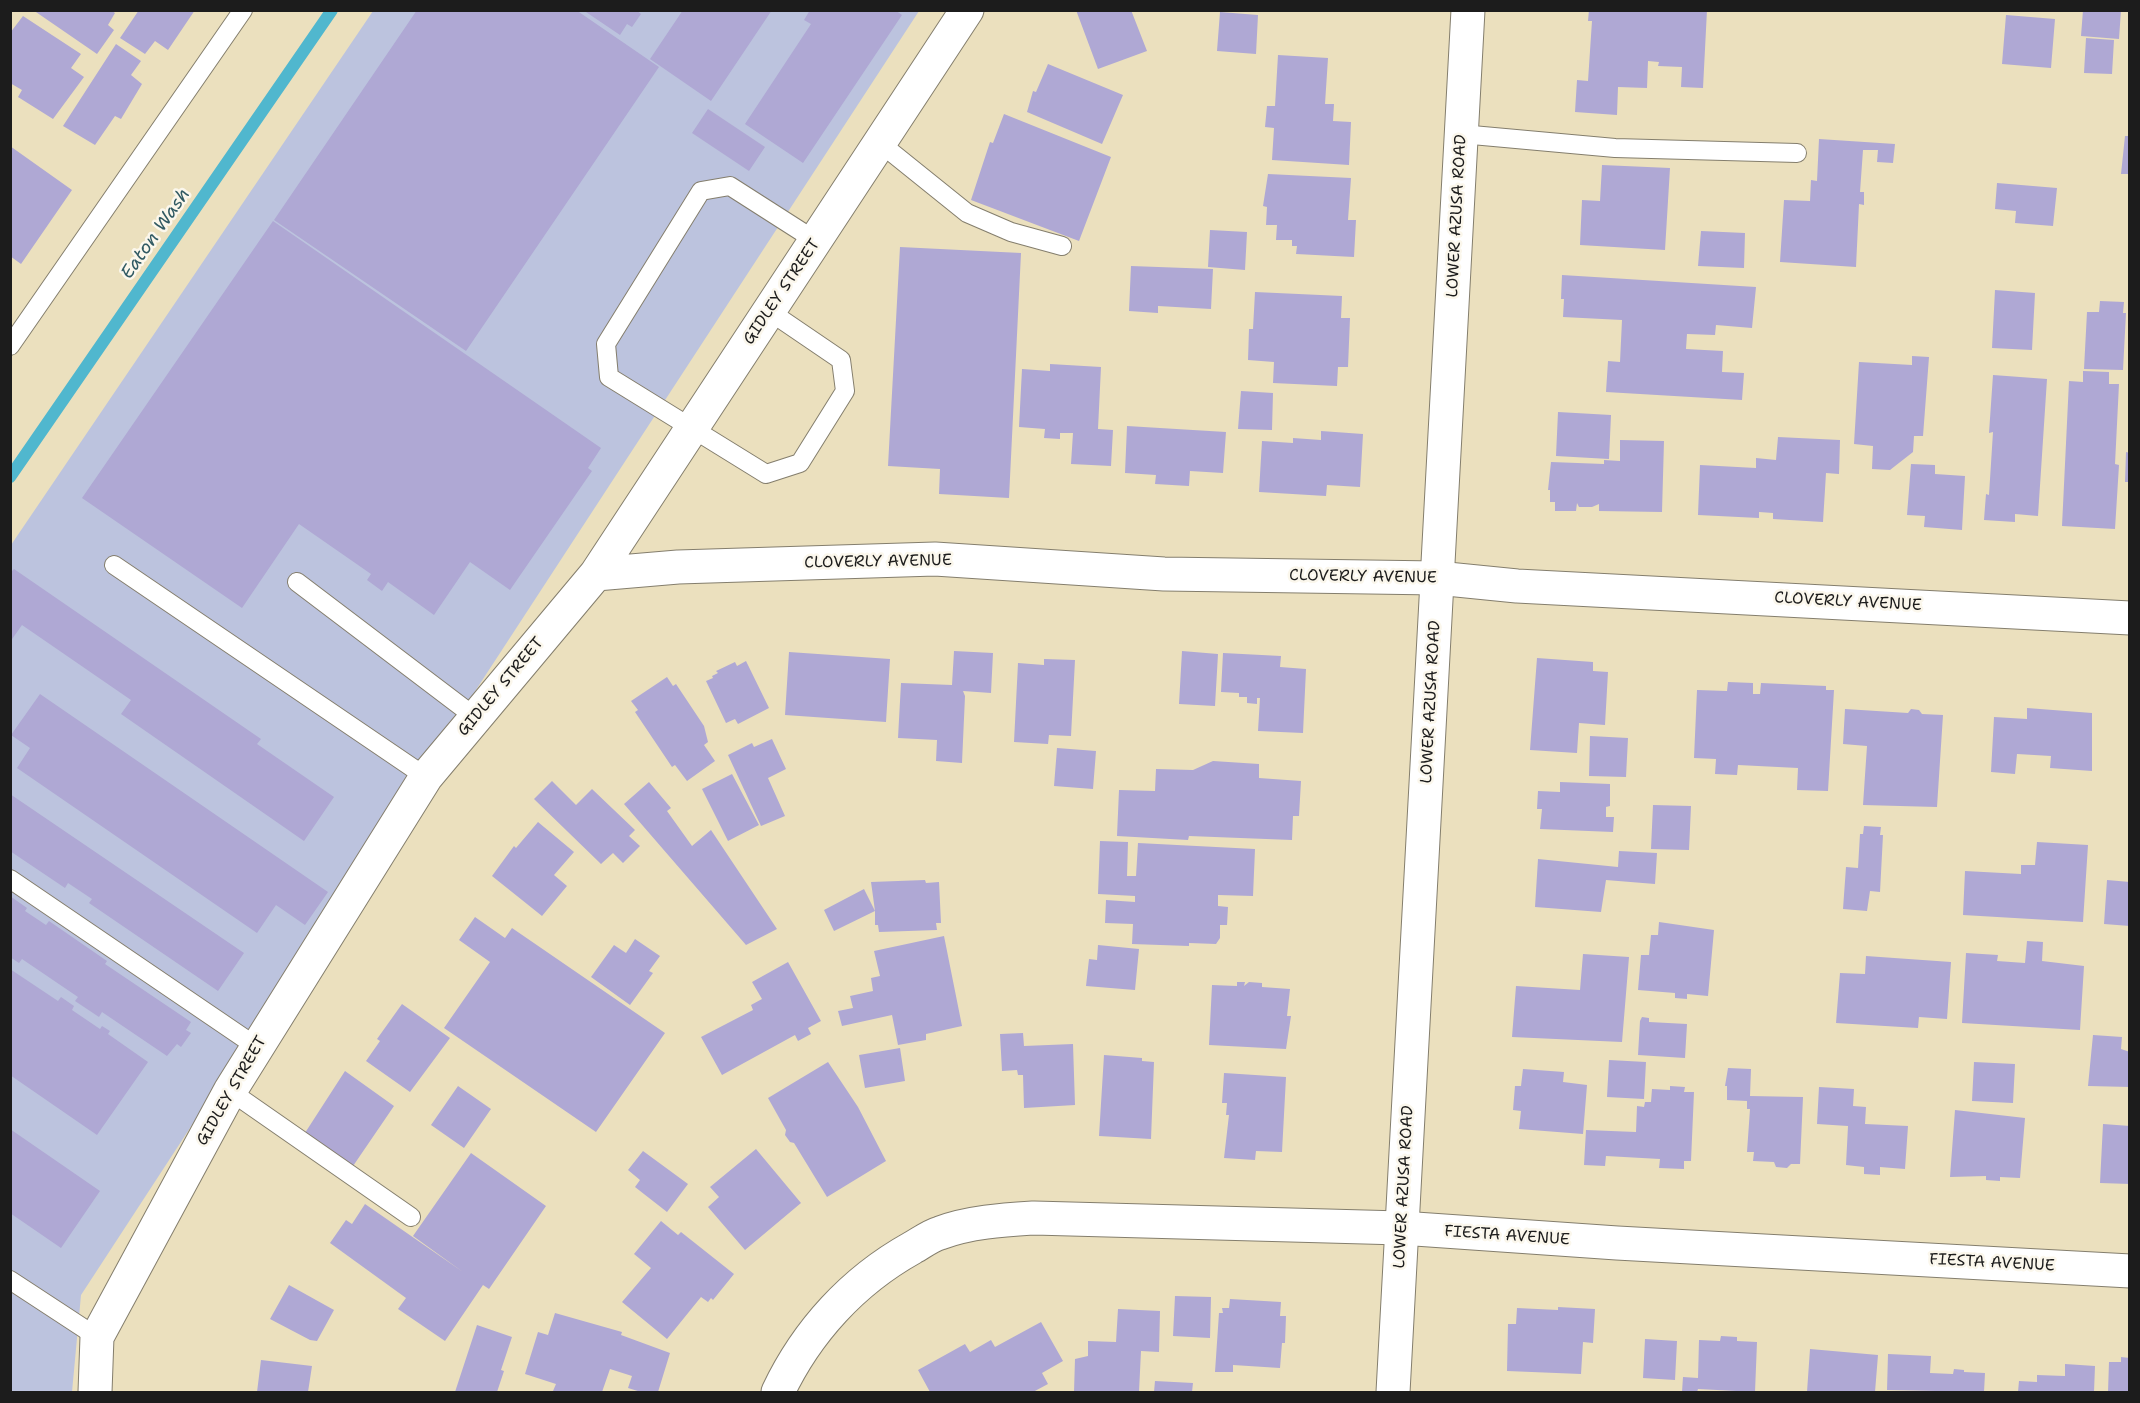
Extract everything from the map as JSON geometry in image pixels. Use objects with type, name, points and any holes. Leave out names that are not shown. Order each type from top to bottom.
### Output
[{"type":"street","name":"LOWER AZUSA ROAD","points":[[1393,1392],[1468,10]]},
{"type":"street","name":"GIDLEY STREET","points":[[95,1392],[97,1336],[230,1091],[426,777],[596,574],[880,143],[960,13]]},
{"type":"street","name":"CLOVERLY AVENUE","points":[[596,574],[690,567],[935,559],[1164,574],[1437,578],[1517,586],[2130,618]]},
{"type":"street","name":"FIESTA AVENUE","points":[[778,1392],[809,1337],[847,1294],[892,1259],[939,1233],[988,1221],[1034,1218],[1401,1228],[1617,1243],[2130,1271]]},
{"type":"lane","points":[[10,346],[243,10]]},
{"type":"lane","points":[[1461,134],[1615,148],[1797,153]]},
{"type":"lane","points":[[880,143],[967,213],[1011,232],[1062,246]]},
{"type":"lane","points":[[769,311],[841,360],[845,391],[800,462],[766,474],[609,377],[606,344],[701,191],[730,186],[816,241]]},
{"type":"lane","points":[[114,565],[426,777]]},
{"type":"lane","points":[[297,582],[475,717]]},
{"type":"lane","points":[[10,879],[257,1047]]},
{"type":"lane","points":[[230,1091],[411,1217]]},
{"type":"lane","points":[[10,1280],[97,1336]]},
{"type":"shaded area","points":[[373,11],[919,11],[81,1295],[72,1392],[11,1392],[11,545]]},
{"type":"building","points":[[33,10],[111,10],[115,13],[108,25],[114,30],[97,54]]},
{"type":"building","points":[[139,10],[195,10],[168,50],[155,41],[145,54],[120,38]]},
{"type":"building","points":[[417,10],[576,10],[659,67],[466,351],[274,220]]},
{"type":"building","points":[[583,10],[636,10],[641,14],[632,27],[627,24],[620,35]]},
{"type":"building","points":[[683,10],[772,10],[711,101],[650,59]]},
{"type":"building","points":[[810,10],[895,10],[902,15],[803,163],[745,124],[811,24],[804,20]]},
{"type":"building","points":[[1076,10],[1131,10],[1147,51],[1098,69]]},
{"type":"building","points":[[1589,10],[1707,10],[1703,88],[1681,87],[1682,67],[1658,66],[1659,62],[1648,61],[1647,88],[1618,87],[1617,115],[1575,112],[1577,80],[1588,81],[1592,21],[1588,21]]},
{"type":"building","points":[[2083,10],[2121,10],[2119,39],[2081,36]]},
{"type":"building","points":[[1220,12],[1258,15],[1256,54],[1217,51]]},
{"type":"building","points":[[2006,15],[2055,19],[2051,68],[2002,64]]},
{"type":"building","points":[[23,16],[81,54],[71,68],[84,77],[53,119],[18,97],[22,90],[10,83],[10,33]]},
{"type":"building","points":[[2086,38],[2114,40],[2112,74],[2084,73]]},
{"type":"building","points":[[116,44],[141,61],[131,75],[142,84],[121,119],[115,116],[95,145],[63,126]]},
{"type":"building","points":[[1278,55],[1328,58],[1325,104],[1334,104],[1333,121],[1351,122],[1349,165],[1272,160],[1274,128],[1265,127],[1267,106],[1275,106]]},
{"type":"building","points":[[1048,64],[1123,95],[1102,144],[1027,112],[1033,91],[1036,92]]},
{"type":"building","points":[[708,109],[765,147],[749,171],[692,133]]},
{"type":"building","points":[[1004,114],[1111,157],[1079,241],[971,200],[990,142],[993,143]]},
{"type":"building","points":[[2125,136],[2130,136],[2130,174],[2121,174]]},
{"type":"building","points":[[1819,139],[1895,144],[1893,163],[1877,162],[1878,150],[1863,150],[1860,192],[1864,192],[1864,205],[1859,204],[1856,267],[1780,262],[1784,200],[1810,201],[1811,180],[1817,181]]},
{"type":"building","points":[[10,146],[72,190],[21,264],[10,256]]},
{"type":"building","points":[[1602,165],[1670,168],[1665,250],[1580,245],[1582,200],[1600,201]]},
{"type":"building","points":[[1268,174],[1351,178],[1348,220],[1356,220],[1354,257],[1296,254],[1297,246],[1292,246],[1292,240],[1276,240],[1277,225],[1266,225],[1267,207],[1263,206]]},
{"type":"building","points":[[1997,183],[2057,188],[2053,226],[2015,223],[2016,211],[1995,209]]},
{"type":"building","points":[[273,221],[601,448],[588,468],[592,471],[510,590],[470,562],[434,615],[388,582],[382,591],[367,580],[371,574],[299,524],[242,608],[82,498]]},
{"type":"building","points":[[1210,230],[1247,232],[1245,270],[1208,267]]},
{"type":"building","points":[[1701,231],[1745,233],[1744,268],[1698,266]]},
{"type":"building","points":[[900,247],[1021,253],[1009,498],[939,494],[940,469],[888,466]]},
{"type":"building","points":[[1131,266],[1213,269],[1211,309],[1158,306],[1158,313],[1129,311]]},
{"type":"building","points":[[1562,275],[1756,287],[1752,328],[1716,325],[1715,335],[1687,334],[1686,349],[1723,351],[1722,372],[1744,373],[1742,400],[1606,392],[1608,361],[1620,362],[1622,320],[1563,317]]},
{"type":"building","points":[[1995,290],[2035,293],[2032,350],[1992,348]]},
{"type":"building","points":[[1255,292],[1342,296],[1341,318],[1350,318],[1348,367],[1338,367],[1337,386],[1273,383],[1274,362],[1248,360],[1249,329],[1253,329]]},
{"type":"building","points":[[2100,301],[2124,302],[2123,313],[2126,313],[2123,370],[2084,369],[2087,312],[2099,312]]},
{"type":"building","points":[[1912,356],[1929,357],[1923,436],[1914,436],[1913,452],[1890,470],[1872,469],[1873,446],[1854,444],[1859,362],[1912,365]]},
{"type":"building","points":[[1050,364],[1101,367],[1098,429],[1113,430],[1111,466],[1071,464],[1073,433],[1060,433],[1060,439],[1044,438],[1045,429],[1019,427],[1022,369],[1050,371]]},
{"type":"building","points":[[2083,371],[2109,372],[2109,384],[2119,384],[2115,464],[2119,465],[2115,529],[2062,526],[2069,381],[2083,382]]},
{"type":"building","points":[[1993,375],[2047,379],[2038,516],[2015,514],[2015,522],[1984,520],[1986,494],[1989,495],[1993,432],[1989,433]]},
{"type":"building","points":[[1241,391],[1273,393],[1272,430],[1238,429]]},
{"type":"building","points":[[1558,412],[1611,415],[1609,459],[1556,456]]},
{"type":"building","points":[[1127,426],[1226,432],[1223,473],[1190,471],[1189,486],[1155,484],[1156,475],[1125,473]]},
{"type":"building","points":[[1321,431],[1363,434],[1360,487],[1327,485],[1326,496],[1259,492],[1262,441],[1293,443],[1293,438],[1321,440]]},
{"type":"building","points":[[1778,437],[1840,440],[1839,474],[1826,473],[1823,522],[1773,519],[1773,513],[1759,512],[1759,518],[1698,515],[1700,465],[1756,468],[1756,458],[1776,460]]},
{"type":"building","points":[[1620,440],[1664,441],[1662,512],[1599,511],[1599,504],[1592,507],[1579,507],[1577,503],[1576,511],[1555,511],[1555,502],[1550,502],[1550,490],[1548,490],[1551,462],[1604,464],[1604,460],[1620,461]]},
{"type":"building","points":[[2126,452],[2130,453],[2130,482],[2125,482]]},
{"type":"building","points":[[1911,464],[1935,465],[1935,474],[1965,476],[1962,530],[1924,527],[1925,516],[1907,515]]},
{"type":"building","points":[[14,569],[261,739],[257,744],[334,797],[304,841],[121,714],[131,700],[22,625],[10,642],[10,573]]},
{"type":"building","points":[[954,651],[993,653],[991,693],[963,691],[965,696],[962,763],[936,761],[937,740],[898,738],[901,683],[952,685]]},
{"type":"building","points":[[1182,651],[1218,654],[1215,706],[1179,704]]},
{"type":"building","points":[[789,652],[890,659],[886,722],[785,715]]},
{"type":"building","points":[[1223,653],[1281,656],[1280,667],[1306,669],[1303,733],[1258,731],[1260,698],[1257,698],[1257,704],[1247,703],[1247,697],[1239,697],[1239,693],[1221,692]]},
{"type":"building","points":[[1537,658],[1593,662],[1593,671],[1608,672],[1605,725],[1579,723],[1577,753],[1530,750]]},
{"type":"building","points":[[1044,659],[1075,660],[1071,736],[1049,735],[1048,744],[1014,742],[1018,663],[1044,665]]},
{"type":"building","points":[[746,661],[769,708],[738,724],[735,719],[726,723],[706,681],[718,673],[716,671],[735,662],[737,666]]},
{"type":"building","points":[[667,677],[673,686],[676,684],[704,726],[708,742],[704,745],[715,761],[687,781],[675,765],[672,767],[635,712],[638,710],[631,701]]},
{"type":"building","points":[[1728,682],[1753,683],[1753,694],[1760,694],[1761,683],[1826,686],[1826,690],[1834,690],[1828,791],[1797,790],[1798,768],[1738,765],[1737,775],[1715,774],[1716,759],[1694,758],[1697,690],[1727,691]]},
{"type":"building","points":[[40,694],[328,892],[305,925],[276,905],[257,933],[17,768],[30,748],[11,735]]},
{"type":"building","points":[[2027,708],[2092,713],[2092,771],[2050,768],[2051,756],[2017,754],[2015,774],[1991,772],[1994,717],[2027,719]]},
{"type":"building","points":[[1845,709],[1908,713],[1911,709],[1919,710],[1922,714],[1943,715],[1937,807],[1863,805],[1867,746],[1843,744]]},
{"type":"building","points":[[1590,736],[1628,738],[1626,777],[1589,776]]},
{"type":"building","points":[[772,739],[786,769],[768,778],[785,816],[761,826],[728,755],[752,743],[754,747]]},
{"type":"building","points":[[1057,748],[1096,751],[1093,789],[1054,786]]},
{"type":"building","points":[[1213,761],[1259,764],[1259,778],[1301,781],[1299,816],[1293,816],[1292,840],[1189,836],[1188,840],[1117,836],[1119,790],[1155,791],[1156,769],[1193,770]]},
{"type":"building","points":[[732,774],[759,825],[728,841],[702,789]]},
{"type":"building","points":[[552,781],[576,805],[592,789],[635,830],[629,836],[640,846],[623,863],[613,853],[601,864],[534,799]]},
{"type":"building","points":[[649,782],[671,808],[667,811],[692,846],[711,830],[777,929],[746,945],[624,804]]},
{"type":"building","points":[[1560,782],[1610,784],[1610,806],[1606,807],[1606,817],[1614,817],[1613,832],[1540,829],[1542,809],[1537,809],[1538,791],[1560,792]]},
{"type":"building","points":[[10,794],[244,953],[218,991],[89,903],[92,899],[68,883],[65,888],[10,851]]},
{"type":"building","points":[[1653,805],[1691,806],[1689,850],[1651,849]]},
{"type":"building","points":[[538,822],[574,852],[554,875],[567,886],[542,916],[492,876],[514,846],[516,848]]},
{"type":"building","points":[[1864,826],[1881,827],[1880,835],[1883,835],[1880,892],[1870,891],[1867,911],[1843,909],[1846,867],[1858,868],[1860,834],[1863,834]]},
{"type":"building","points":[[1100,841],[1128,842],[1127,876],[1136,876],[1138,843],[1255,849],[1253,896],[1218,895],[1218,906],[1228,907],[1227,925],[1220,925],[1220,938],[1216,944],[1189,943],[1189,946],[1132,944],[1133,924],[1105,923],[1106,900],[1135,902],[1135,896],[1098,894]]},
{"type":"building","points":[[2037,842],[2088,845],[2083,922],[1963,915],[1965,871],[2021,874],[2021,865],[2035,865]]},
{"type":"building","points":[[1619,851],[1657,853],[1655,884],[1606,880],[1601,912],[1535,907],[1538,859],[1618,867]]},
{"type":"building","points":[[925,880],[926,883],[939,882],[941,923],[936,923],[937,930],[879,932],[878,925],[875,925],[871,882]]},
{"type":"building","points":[[2107,880],[2130,882],[2130,926],[2104,924]]},
{"type":"building","points":[[864,889],[875,911],[834,931],[824,910]]},
{"type":"building","points":[[10,896],[27,908],[25,911],[46,925],[49,921],[107,961],[105,964],[191,1022],[186,1030],[191,1033],[181,1047],[177,1044],[167,1056],[102,1012],[99,1017],[75,1001],[78,997],[22,959],[19,963],[10,957]]},
{"type":"building","points":[[475,917],[505,938],[512,928],[665,1033],[596,1132],[444,1028],[490,962],[459,940]]},
{"type":"building","points":[[1659,922],[1714,930],[1708,996],[1687,994],[1687,999],[1675,998],[1675,993],[1638,990],[1641,955],[1649,955],[1651,935],[1658,935]]},
{"type":"building","points":[[944,936],[962,1026],[926,1034],[926,1040],[898,1045],[892,1015],[842,1026],[838,1011],[853,1008],[850,996],[873,991],[871,978],[880,976],[874,951]]},
{"type":"building","points":[[635,939],[660,956],[649,971],[653,973],[630,1005],[591,977],[614,945],[626,953]]},
{"type":"building","points":[[2027,941],[2043,942],[2042,961],[2084,966],[2080,1030],[1962,1023],[1966,953],[1998,955],[1997,961],[2025,963]]},
{"type":"building","points":[[1098,945],[1139,949],[1135,990],[1086,986],[1089,959],[1097,960]]},
{"type":"building","points":[[1583,954],[1629,957],[1622,1042],[1512,1037],[1516,986],[1580,990]]},
{"type":"building","points":[[1866,956],[1951,962],[1947,1019],[1919,1017],[1918,1028],[1836,1023],[1840,973],[1865,974]]},
{"type":"building","points":[[788,962],[821,1021],[808,1028],[811,1034],[798,1041],[795,1035],[722,1075],[701,1037],[753,1010],[751,1005],[762,999],[752,982]]},
{"type":"building","points":[[10,969],[58,1001],[61,997],[74,1006],[72,1010],[100,1029],[102,1026],[110,1031],[108,1034],[148,1062],[97,1135],[10,1075]]},
{"type":"building","points":[[1237,982],[1245,982],[1244,986],[1249,982],[1262,983],[1262,987],[1290,989],[1287,1016],[1291,1016],[1286,1049],[1209,1045],[1212,985],[1237,986]]},
{"type":"building","points":[[402,1004],[450,1038],[410,1092],[366,1061],[380,1041],[377,1039]]},
{"type":"building","points":[[1642,1017],[1649,1018],[1649,1022],[1687,1024],[1685,1058],[1638,1055]]},
{"type":"building","points":[[1023,1033],[1024,1046],[1073,1044],[1075,1105],[1024,1108],[1023,1075],[1018,1075],[1017,1070],[1002,1071],[1000,1034]]},
{"type":"building","points":[[2093,1035],[2122,1037],[2121,1049],[2130,1052],[2130,1087],[2088,1086]]},
{"type":"building","points":[[900,1048],[905,1081],[865,1088],[859,1055]]},
{"type":"building","points":[[1104,1055],[1142,1058],[1142,1061],[1154,1062],[1151,1139],[1099,1136]]},
{"type":"building","points":[[1609,1060],[1646,1062],[1644,1099],[1607,1097]]},
{"type":"building","points":[[828,1062],[858,1107],[886,1161],[827,1197],[794,1143],[790,1142],[785,1135],[786,1130],[768,1098]]},
{"type":"building","points":[[1974,1062],[2015,1064],[2013,1103],[1972,1101]]},
{"type":"building","points":[[1728,1068],[1751,1069],[1750,1096],[1803,1097],[1800,1164],[1791,1164],[1787,1168],[1776,1167],[1774,1162],[1753,1161],[1754,1152],[1747,1152],[1750,1109],[1747,1109],[1747,1101],[1727,1100],[1727,1086],[1725,1086]]},
{"type":"building","points":[[1523,1069],[1564,1072],[1563,1082],[1587,1085],[1583,1134],[1519,1129],[1521,1111],[1513,1110],[1515,1086],[1521,1086]]},
{"type":"building","points":[[345,1071],[394,1106],[351,1169],[303,1136]]},
{"type":"building","points":[[1224,1073],[1286,1077],[1282,1152],[1256,1151],[1255,1160],[1224,1158],[1229,1115],[1226,1115],[1227,1103],[1222,1103]]},
{"type":"building","points":[[458,1086],[491,1109],[464,1148],[431,1125]]},
{"type":"building","points":[[1670,1086],[1685,1087],[1684,1092],[1694,1092],[1691,1161],[1684,1161],[1684,1169],[1659,1168],[1660,1159],[1606,1156],[1605,1166],[1584,1165],[1586,1130],[1636,1132],[1637,1106],[1644,1107],[1645,1102],[1651,1102],[1652,1089],[1670,1090]]},
{"type":"building","points":[[1819,1087],[1854,1089],[1853,1106],[1866,1107],[1865,1124],[1908,1126],[1905,1169],[1880,1167],[1880,1175],[1864,1174],[1864,1167],[1846,1165],[1848,1126],[1817,1124]]},
{"type":"building","points":[[1955,1110],[2025,1118],[2020,1178],[2000,1177],[2000,1181],[1986,1180],[1986,1176],[1950,1177]]},
{"type":"building","points":[[2103,1124],[2130,1126],[2130,1184],[2100,1183]]},
{"type":"building","points":[[10,1129],[100,1191],[61,1248],[10,1213]]},
{"type":"building","points":[[756,1149],[801,1203],[745,1250],[708,1207],[719,1197],[710,1187]]},
{"type":"building","points":[[643,1151],[688,1184],[667,1212],[635,1187],[640,1180],[628,1170]]},
{"type":"building","points":[[471,1153],[546,1206],[489,1289],[483,1285],[445,1341],[398,1309],[406,1298],[330,1243],[346,1220],[352,1224],[365,1204],[463,1272],[413,1236]]},
{"type":"building","points":[[661,1221],[678,1235],[681,1232],[734,1274],[713,1300],[711,1298],[708,1302],[701,1297],[667,1339],[622,1302],[651,1268],[634,1254]]},
{"type":"building","points":[[289,1285],[334,1310],[317,1341],[310,1340],[270,1319]]},
{"type":"building","points":[[1175,1296],[1211,1297],[1210,1338],[1173,1336]]},
{"type":"building","points":[[1230,1299],[1281,1302],[1280,1316],[1286,1316],[1285,1343],[1282,1343],[1280,1368],[1233,1365],[1233,1372],[1215,1372],[1219,1313],[1223,1313],[1222,1308],[1229,1308]]},
{"type":"building","points":[[1558,1307],[1595,1309],[1593,1343],[1583,1342],[1581,1374],[1507,1371],[1508,1324],[1516,1324],[1517,1308],[1558,1310]]},
{"type":"building","points":[[1118,1309],[1160,1311],[1159,1352],[1141,1351],[1139,1392],[1074,1392],[1075,1359],[1088,1356],[1088,1341],[1116,1342]]},
{"type":"building","points":[[555,1313],[622,1332],[621,1335],[670,1353],[658,1392],[641,1392],[628,1388],[632,1376],[610,1369],[602,1392],[556,1392],[553,1391],[556,1384],[525,1374],[538,1332],[548,1335]]},
{"type":"building","points":[[1041,1322],[1063,1361],[1042,1373],[1048,1384],[1033,1392],[930,1392],[918,1370],[965,1344],[970,1352],[991,1340],[995,1347]]},
{"type":"building","points":[[477,1325],[512,1337],[501,1370],[504,1371],[497,1392],[455,1392]]},
{"type":"building","points":[[1721,1336],[1737,1337],[1737,1341],[1757,1342],[1755,1392],[1698,1389],[1697,1392],[1682,1392],[1683,1377],[1698,1378],[1699,1340],[1720,1341]]},
{"type":"building","points":[[1645,1339],[1677,1341],[1675,1380],[1643,1378]]},
{"type":"building","points":[[1810,1349],[1878,1355],[1875,1392],[1807,1392]]},
{"type":"building","points":[[1888,1354],[1931,1356],[1930,1373],[1953,1374],[1954,1369],[1985,1373],[1984,1392],[1887,1390]]},
{"type":"building","points":[[2121,1357],[2130,1358],[2130,1392],[2108,1392],[2109,1362],[2121,1362]]},
{"type":"building","points":[[261,1360],[312,1366],[308,1392],[257,1392]]},
{"type":"building","points":[[2065,1364],[2095,1366],[2094,1392],[2018,1392],[2019,1381],[2037,1382],[2037,1375],[2065,1376]]},
{"type":"building","points":[[1155,1381],[1193,1383],[1192,1392],[1154,1392]]},
{"type":"waterway","name":"Eaton Wash","points":[[10,477],[332,10]]}]
